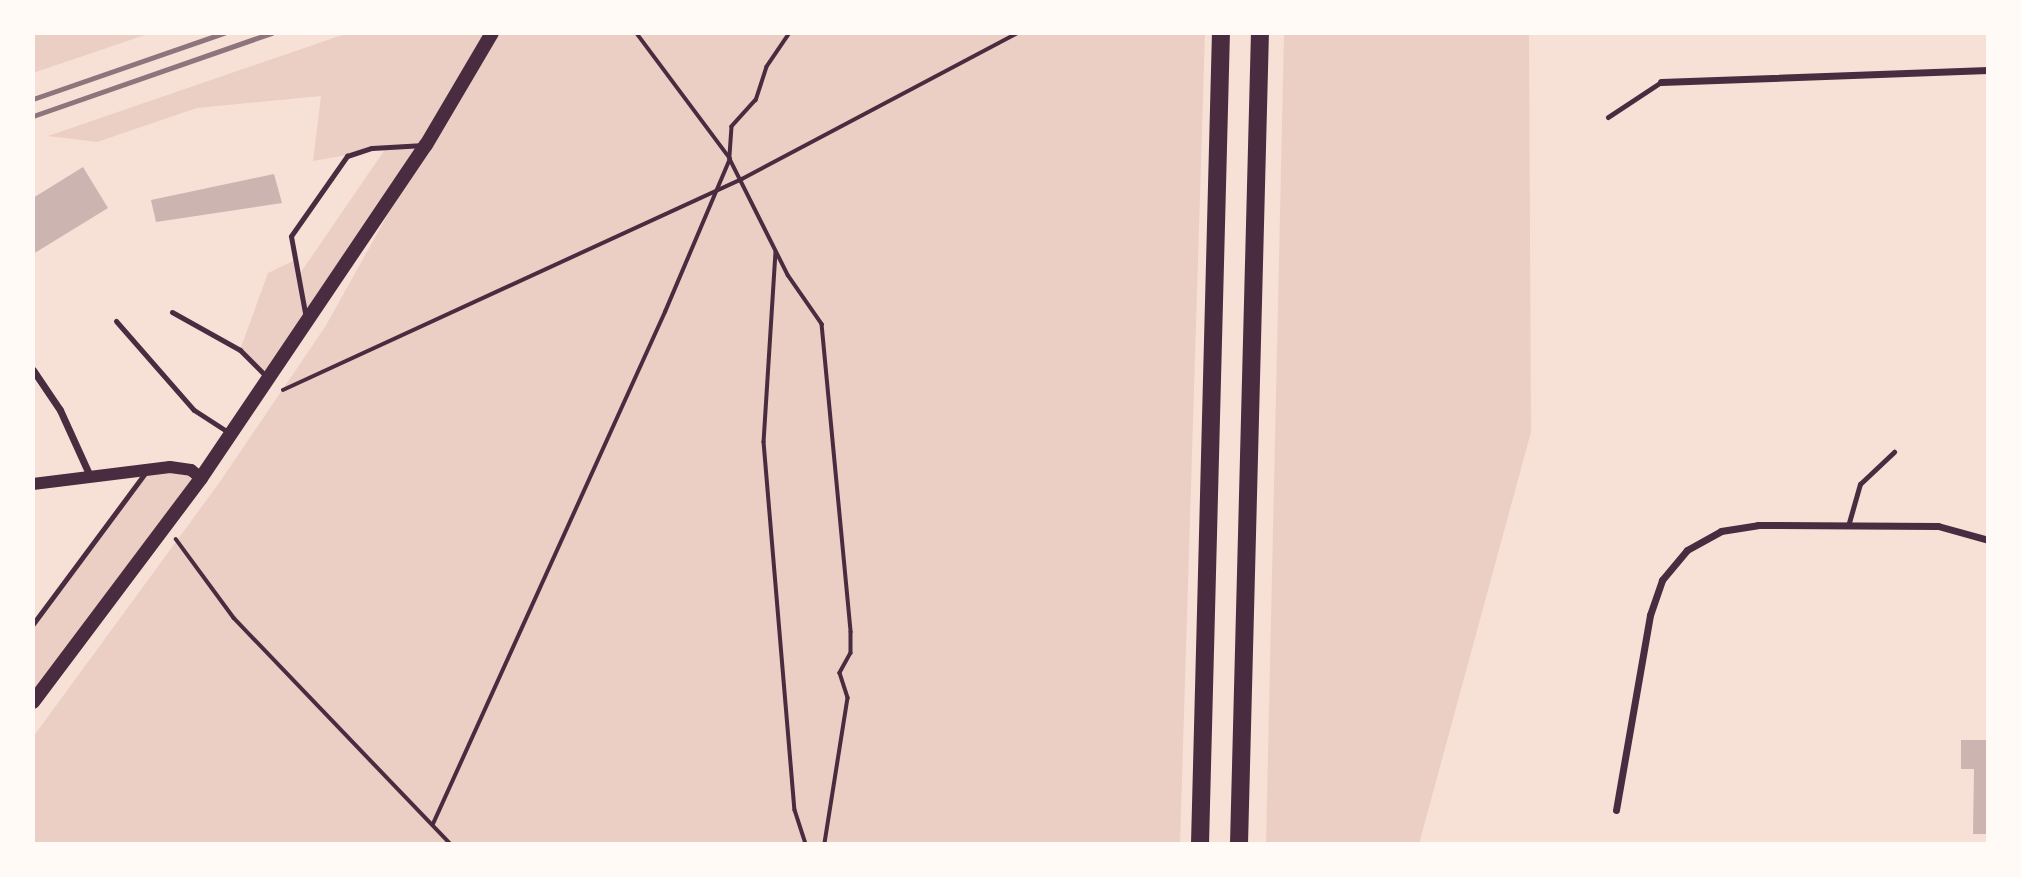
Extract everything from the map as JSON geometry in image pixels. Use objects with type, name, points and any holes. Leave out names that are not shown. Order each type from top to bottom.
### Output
[{"type":"highway","points":[[1200,844],[1221,33]]},
{"type":"highway","points":[[1239,844],[1260,33]]},
{"type":"main road","points":[[33,702],[166,526],[252,404],[426,145],[492,33]]},
{"type":"street","points":[[1661,82],[1988,70]]},
{"type":"street","points":[[33,370],[60,410],[90,476]]},
{"type":"street","points":[[33,484],[149,468],[191,470],[201,478]]},
{"type":"street","points":[[1616,810],[1650,615],[1662,580],[1687,550],[1721,531],[1758,525],[1938,526],[1988,540]]},
{"type":"lane","points":[[1608,117],[1661,82]]},
{"type":"lane","points":[[306,321],[291,236],[347,156],[372,148],[426,145]]},
{"type":"lane","points":[[172,312],[240,350],[269,378]]},
{"type":"lane","points":[[116,321],[194,410],[231,434]]},
{"type":"lane","points":[[1848,526],[1860,484],[1894,452]]},
{"type":"lane","points":[[33,624],[149,468]]},
{"type":"path","points":[[635,33],[730,159],[776,250],[822,324],[843,586],[851,632],[851,653],[840,673],[848,698],[825,844]]},
{"type":"path","points":[[433,824],[717,191],[730,159],[732,127],[756,100],[767,66],[790,33]]},
{"type":"path","points":[[252,404],[742,180],[1017,33]]},
{"type":"path","points":[[776,250],[764,442],[795,810],[806,844]]},
{"type":"path","points":[[166,526],[234,618],[451,844]]},
{"type":"shaded area","points":[[33,33],[151,33],[33,73]]},
{"type":"shaded area","points":[[348,33],[1205,33],[1180,844],[33,844],[33,737],[219,483],[325,327],[421,155],[269,378],[240,350],[268,273],[295,260],[299,275],[386,148],[313,161],[321,96],[197,108],[97,142],[48,136]]},
{"type":"shaded area","points":[[1284,33],[1529,33],[1531,432],[1419,844],[1266,844]]},
{"type":"shaded area","points":[[149,468],[201,478],[33,702],[33,624]]},
{"type":"building","points":[[83,167],[108,208],[33,254],[33,198]]},
{"type":"building","points":[[274,174],[282,203],[156,222],[151,200]]},
{"type":"building","points":[[1961,740],[1988,740],[1988,834],[1973,834],[1974,769],[1961,769]]},
{"type":"railway","points":[[33,99],[224,33]]},
{"type":"railway","points":[[33,116],[272,33]]}]
